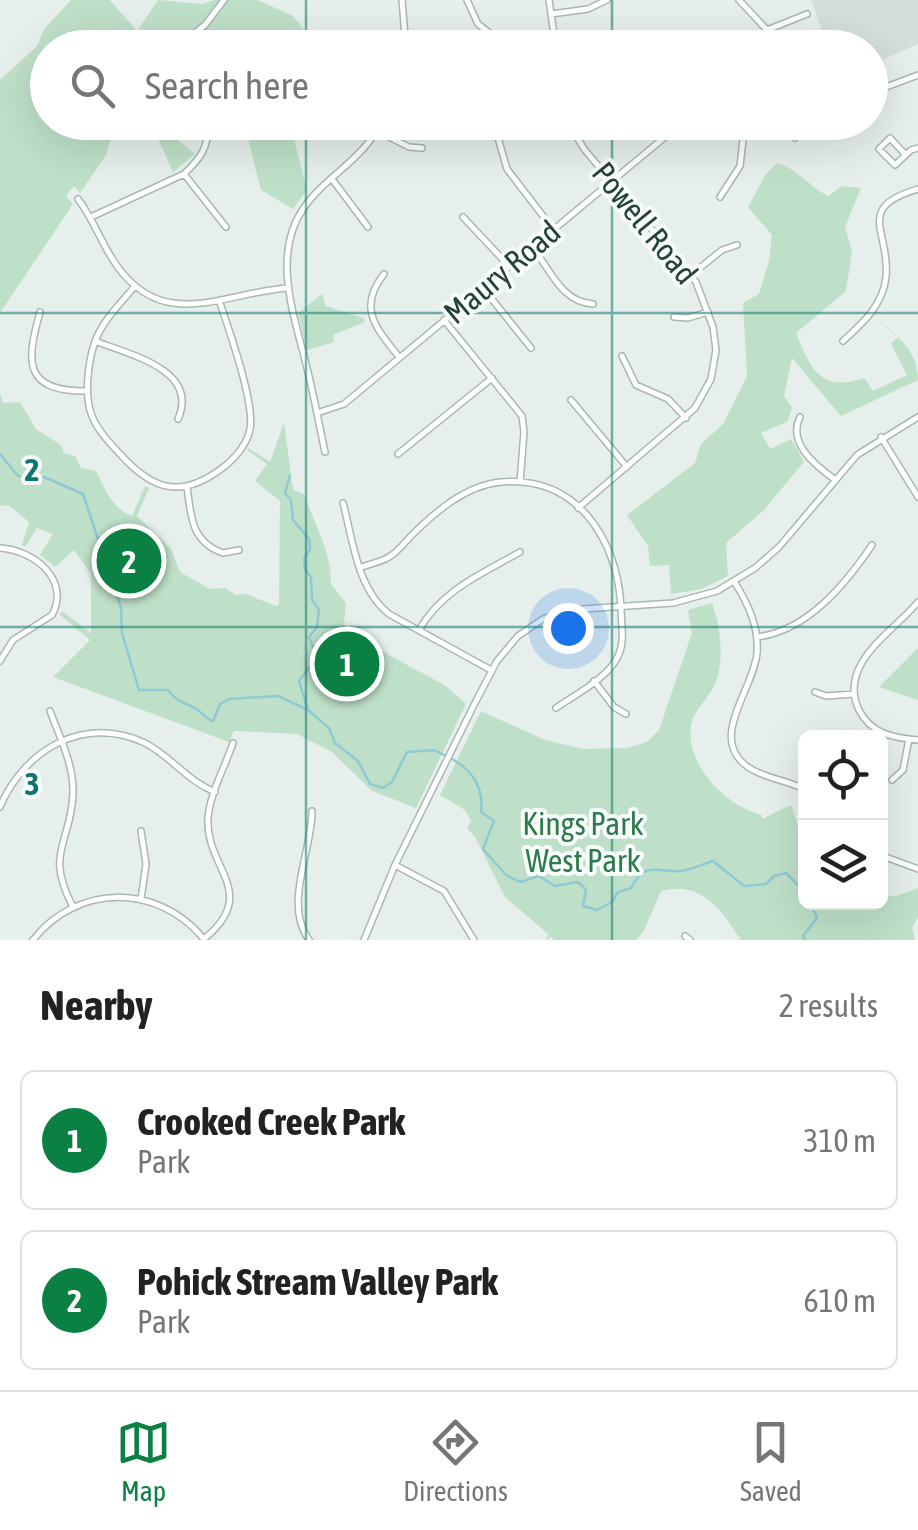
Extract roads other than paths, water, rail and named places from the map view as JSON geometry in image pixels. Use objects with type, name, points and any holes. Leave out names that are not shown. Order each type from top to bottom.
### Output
[{"type":"street","points":[[199,30],[224,0]]},
{"type":"street","points":[[402,0],[404,30]]},
{"type":"street","points":[[467,0],[478,24],[486,30]]},
{"type":"street","points":[[549,0],[553,30]]},
{"type":"street","points":[[551,14],[588,9],[607,0]]},
{"type":"street","points":[[739,0],[767,30],[808,14]]},
{"type":"street","points":[[888,86],[918,75]]},
{"type":"street","points":[[91,217],[184,174],[200,159],[206,140]]},
{"type":"street","points":[[325,452],[288,288],[289,246],[306,204],[371,140]]},
{"type":"street","points":[[396,140],[422,148]]},
{"type":"street","points":[[497,140],[512,178],[553,229]]},
{"type":"street","name":"Powell Road","points":[[578,508],[686,418],[702,398],[715,366],[716,342],[691,275],[579,140]]},
{"type":"street","name":"Maury Road","points":[[317,413],[344,404],[662,140]]},
{"type":"street","points":[[720,197],[740,166],[743,140]]},
{"type":"street","points":[[888,140],[879,148],[895,165],[918,148]]},
{"type":"street","points":[[888,140],[905,154]]},
{"type":"street","points":[[184,174],[226,227]]},
{"type":"street","points":[[332,179],[368,227]]},
{"type":"street","points":[[843,341],[881,297],[886,275],[878,231],[882,210],[893,198],[918,189]]},
{"type":"street","points":[[78,199],[114,262],[135,286],[156,298],[176,304],[220,302],[251,292],[288,288]]},
{"type":"street","points":[[463,216],[508,265]]},
{"type":"street","points":[[691,275],[725,248],[737,245]]},
{"type":"street","points":[[532,246],[567,296],[594,304]]},
{"type":"street","points":[[384,274],[374,289],[371,314],[399,357]]},
{"type":"street","points":[[135,286],[95,341],[88,391],[90,412],[97,428],[135,471],[158,485],[186,487],[208,478],[234,458],[250,429],[250,409],[220,302]]},
{"type":"street","points":[[483,288],[531,348]]},
{"type":"street","points":[[40,312],[30,346],[36,373],[54,388],[88,391]]},
{"type":"street","points":[[674,317],[684,319],[708,312]]},
{"type":"street","points":[[444,320],[518,409],[524,423],[520,482]]},
{"type":"street","points":[[95,341],[166,372],[182,394],[178,418]]},
{"type":"street","points":[[622,356],[636,384],[668,399],[686,418]]},
{"type":"street","points":[[398,454],[492,378]]},
{"type":"street","points":[[571,400],[627,467]]},
{"type":"street","points":[[800,417],[795,430],[803,450],[834,479]]},
{"type":"street","points":[[364,940],[395,865],[491,670],[512,642],[543,620],[576,608],[690,601],[709,595],[780,547],[857,454],[918,417]]},
{"type":"street","points":[[880,438],[918,496]]},
{"type":"street","points":[[360,567],[392,556],[465,492],[490,484],[520,482],[558,490],[578,508],[612,556],[621,606],[620,651],[613,664],[556,708]]},
{"type":"street","points":[[186,487],[200,540],[223,553],[240,550]]},
{"type":"street","points":[[342,504],[360,567],[378,604],[491,670]]},
{"type":"street","points":[[757,637],[783,632],[803,621],[872,545]]},
{"type":"street","points":[[0,548],[18,552],[46,569],[54,578],[58,594],[48,620],[13,640],[0,662]]},
{"type":"street","points":[[419,630],[447,594],[520,552]]},
{"type":"street","points":[[734,581],[750,609],[757,637],[754,672],[732,726],[732,746],[748,768],[798,787]]},
{"type":"street","points":[[918,602],[863,660],[854,694],[861,714],[872,727],[886,735],[918,740]]},
{"type":"street","points":[[593,680],[614,707],[626,714]]},
{"type":"street","points":[[815,692],[826,696],[854,694]]},
{"type":"street","points":[[50,711],[70,766],[74,792],[58,865],[73,907]]},
{"type":"street","points":[[0,807],[26,763],[61,740],[97,733],[133,738],[157,750],[191,781],[215,792]]},
{"type":"street","points":[[892,780],[903,770],[910,739]]},
{"type":"street","points":[[33,940],[73,907],[108,897],[142,899],[176,913],[204,939],[222,921],[230,898],[208,830],[208,816],[233,744]]},
{"type":"street","points":[[309,940],[300,925],[297,906],[311,840],[312,811]]},
{"type":"street","points":[[140,830],[146,864],[142,899]]},
{"type":"street","points":[[888,859],[918,869]]},
{"type":"street","points":[[395,865],[444,892],[474,940]]},
{"type":"waterway","points":[[0,454],[18,476],[44,477],[83,494],[121,608],[122,633],[139,690],[168,690],[213,721],[220,704],[229,699],[278,696],[308,710]]},
{"type":"waterway","points":[[290,475],[285,493],[291,500],[293,520],[309,539],[305,569],[311,577],[312,600],[319,610],[317,627],[309,637],[317,657],[299,681],[308,710],[329,728],[335,743],[358,761],[370,784],[383,788],[392,782],[407,752],[434,750],[444,755]]},
{"type":"waterway","points":[[452,759],[476,781],[481,812],[494,821],[483,849],[506,875],[520,882],[539,876],[555,886],[578,882],[586,890],[583,906],[597,910],[612,902],[618,892],[631,888],[647,871],[681,871],[713,861],[744,886],[766,884],[774,876],[786,873],[798,885]]},
{"type":"waterway","points":[[805,940],[803,936],[817,918],[814,910]]},
{"type":"place","name":"Pohick Stream Valley Park","points":[[129,561]]},
{"type":"place","name":"Crooked Creek Park","points":[[347,664]]},
{"type":"park label","name":"Kings Park West Park","points":[[583,842]]}]
